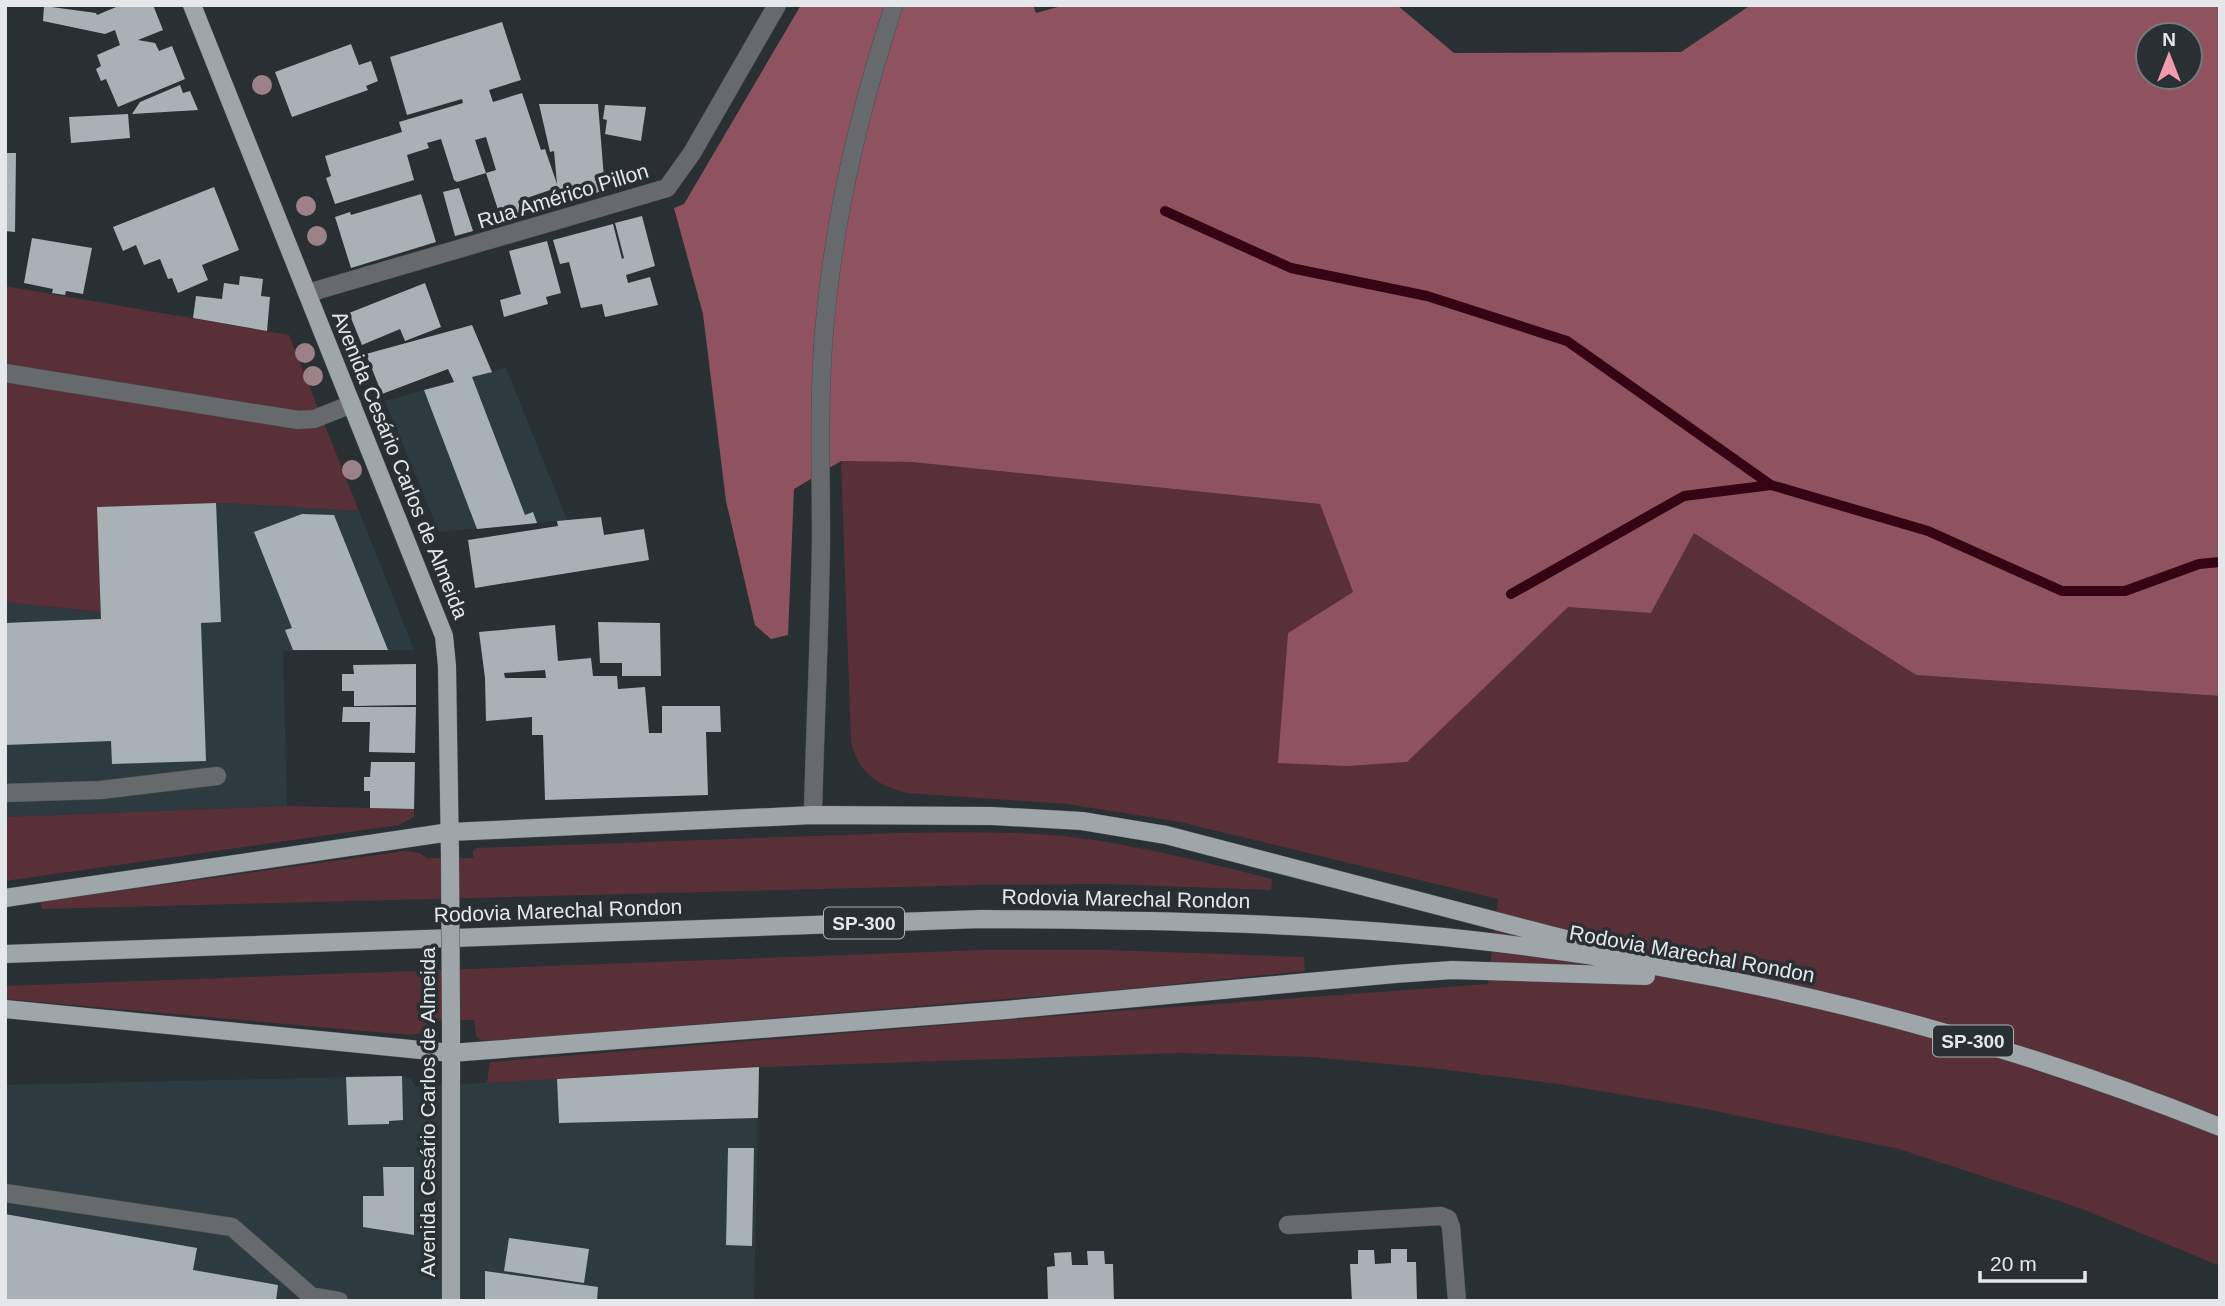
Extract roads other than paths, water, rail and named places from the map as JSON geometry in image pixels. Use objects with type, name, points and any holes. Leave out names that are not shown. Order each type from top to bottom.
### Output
[{"type":"main road","name":"Avenida Cesário Carlos de Almeida","points":[[192,5],[444,636],[450,832],[451,1301]]},
{"type":"main road","points":[[5,898],[450,832],[813,815],[1026,817],[1082,821],[1166,835],[1719,979]]},
{"type":"main road","name":"Rodovia Marechal Rondon","points":[[5,954],[981,919],[1108,920],[1325,928],[1446,938],[1571,954],[1719,979],[1829,1002],[2046,1063],[2153,1100],[2220,1127]]},
{"type":"main road","points":[[5,1009],[451,1052],[1006,1010],[1452,970],[1719,979]]},
{"type":"street","name":"Rua Américo Pillon","points":[[308,293],[545,226],[667,188],[692,153],[777,5]]},
{"type":"street","points":[[813,815],[821,542],[820,386],[825,320],[838,223],[854,140],[894,5]]},
{"type":"street","points":[[5,373],[291,419],[314,419],[352,404]]},
{"type":"street","points":[[5,793],[101,790],[217,776]]},
{"type":"street","points":[[5,1193],[232,1227],[310,1298],[339,1301]]},
{"type":"street","points":[[1288,1225],[1441,1216],[1448,1219],[1451,1227],[1457,1301]]},
{"type":"waterway","points":[[1165,211],[1291,268],[1427,296],[1567,341],[1771,485],[1928,531],[2062,591],[2125,591],[2199,564],[2220,562]]},
{"type":"waterway","points":[[1511,594],[1684,496],[1771,485]]}]
